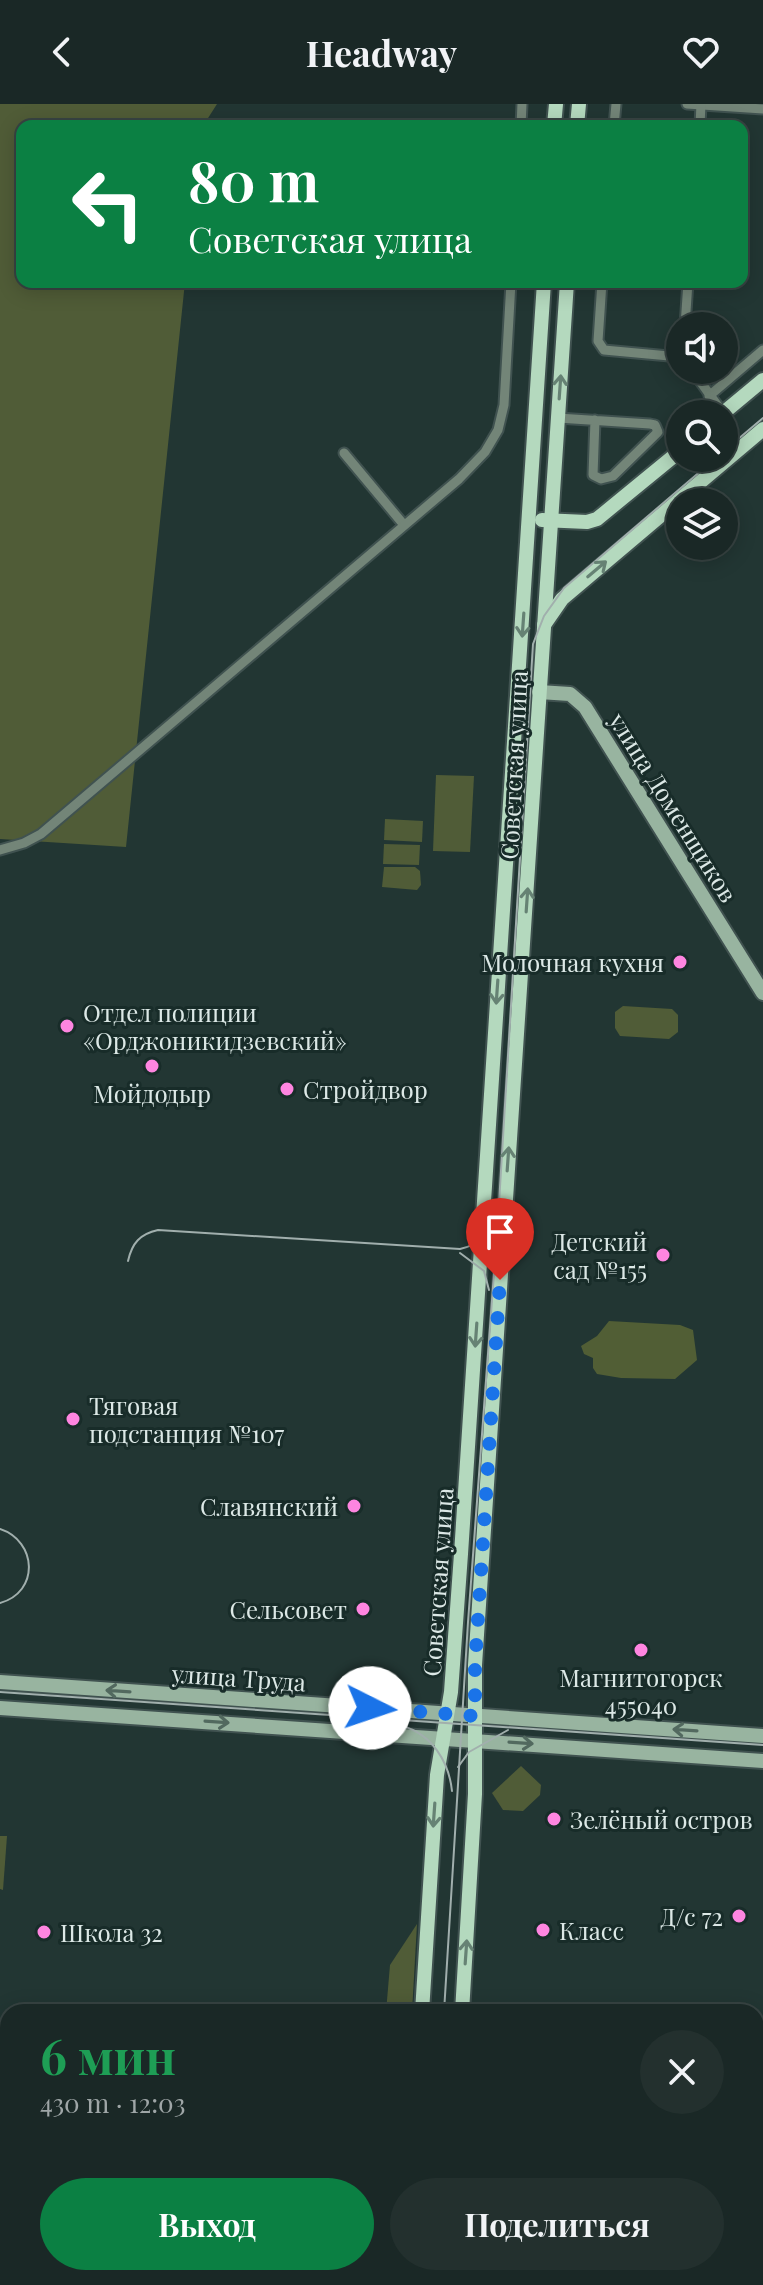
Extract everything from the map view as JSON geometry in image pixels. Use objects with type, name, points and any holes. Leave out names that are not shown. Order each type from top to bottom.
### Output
[{"type":"main road","name":"Советская улица","points":[[423,2004],[437,1775],[447,1714],[461,1554],[544,288]]},
{"type":"main road","name":"Советская улица","points":[[462,2004],[474,1819],[475,1665],[567,288]]},
{"type":"main road","points":[[738,401],[763,380]]},
{"type":"main road","points":[[544,625],[562,599],[763,429]]},
{"type":"main road","points":[[530,519],[587,522],[606,515],[666,463]]},
{"type":"main road","name":"улица Доменщиков","points":[[518,691],[570,694],[585,707],[763,993]]},
{"type":"main road","points":[[481,1250],[502,1251]]},
{"type":"main road","name":"улица Труда","points":[[0,1682],[763,1736]]},
{"type":"main road","name":"улица Труда","points":[[0,1708],[763,1761]]},
{"type":"street","points":[[687,104],[763,109]]},
{"type":"street","points":[[0,850],[41,834],[459,479],[485,452],[498,430],[504,405],[511,288]]},
{"type":"street","points":[[602,288],[598,334],[604,350],[666,356]]},
{"type":"street","points":[[686,312],[688,288]]},
{"type":"street","points":[[709,396],[763,350]]},
{"type":"street","points":[[701,384],[712,400]]},
{"type":"street","points":[[558,418],[595,420],[650,424],[655,425],[658,432],[613,476],[601,479],[593,475],[595,420]]},
{"type":"street","points":[[344,453],[404,525]]},
{"type":"green space","points":[[0,104],[217,104],[207,120],[16,120],[16,288],[184,288],[126,847],[0,839]]},
{"type":"green space","points":[[436,775],[474,776],[470,852],[433,851]]},
{"type":"green space","points":[[385,819],[423,821],[422,842],[384,840]]},
{"type":"green space","points":[[384,844],[420,845],[419,865],[383,864]]},
{"type":"green space","points":[[384,867],[415,867],[420,871],[421,885],[417,890],[382,887]]},
{"type":"green space","points":[[623,1006],[672,1009],[678,1015],[678,1032],[669,1039],[620,1036],[615,1028],[615,1012]]},
{"type":"green space","points":[[609,1321],[680,1325],[693,1330],[697,1360],[675,1379],[621,1378],[597,1374],[593,1368],[593,1358],[584,1354],[581,1346],[597,1336]]},
{"type":"green space","points":[[521,1766],[541,1785],[540,1795],[523,1811],[503,1810],[492,1793]]},
{"type":"green space","points":[[0,1836],[7,1836],[3,1890],[0,1889]]},
{"type":"green space","points":[[417,1924],[412,2004],[387,2004],[390,1965]]},
{"type":"tram line","points":[[738,439],[763,418]]},
{"type":"tram line","points":[[444,2004],[468,1622],[498,1220],[533,644],[544,616],[564,588],[700,472]]},
{"type":"tram line","points":[[128,1261],[138,1240],[158,1230],[460,1249],[482,1238],[494,1217]]},
{"type":"tram line","points":[[460,1253],[484,1271],[489,1290]]},
{"type":"tram line","points":[[0,1529],[21,1544],[29,1566],[22,1588],[0,1603]]},
{"type":"tram line","points":[[0,1692],[763,1745]]},
{"type":"tram line","points":[[402,1726],[422,1735],[437,1751],[447,1770],[452,1791]]},
{"type":"tram line","points":[[458,1767],[469,1752],[508,1730]]},
{"type":"place","name":"Молочная кухня","points":[[680,962]]},
{"type":"place","name":"Отдел полиции «Орджоникидзевский»","points":[[67,1026]]},
{"type":"place","name":"Мойдодыр","points":[[152,1066]]},
{"type":"place","name":"Стройдвор","points":[[287,1089]]},
{"type":"place","name":"Детский сад №155","points":[[663,1255]]},
{"type":"place","name":"Тяговая подстанция №107","points":[[73,1419]]},
{"type":"place","name":"Славянский","points":[[354,1506]]},
{"type":"place","name":"Сельсовет","points":[[363,1609]]},
{"type":"place","name":"Магнитогорск 455040","points":[[641,1650]]},
{"type":"place","name":"Зелёный остров","points":[[554,1819]]},
{"type":"place","name":"Д/с 72","points":[[739,1916]]},
{"type":"place","name":"Класс","points":[[543,1930]]},
{"type":"place","name":"Школа 32","points":[[44,1932]]},
{"type":"route","points":[[370,1708],[475,1716],[475,1665],[500,1280]]}]
